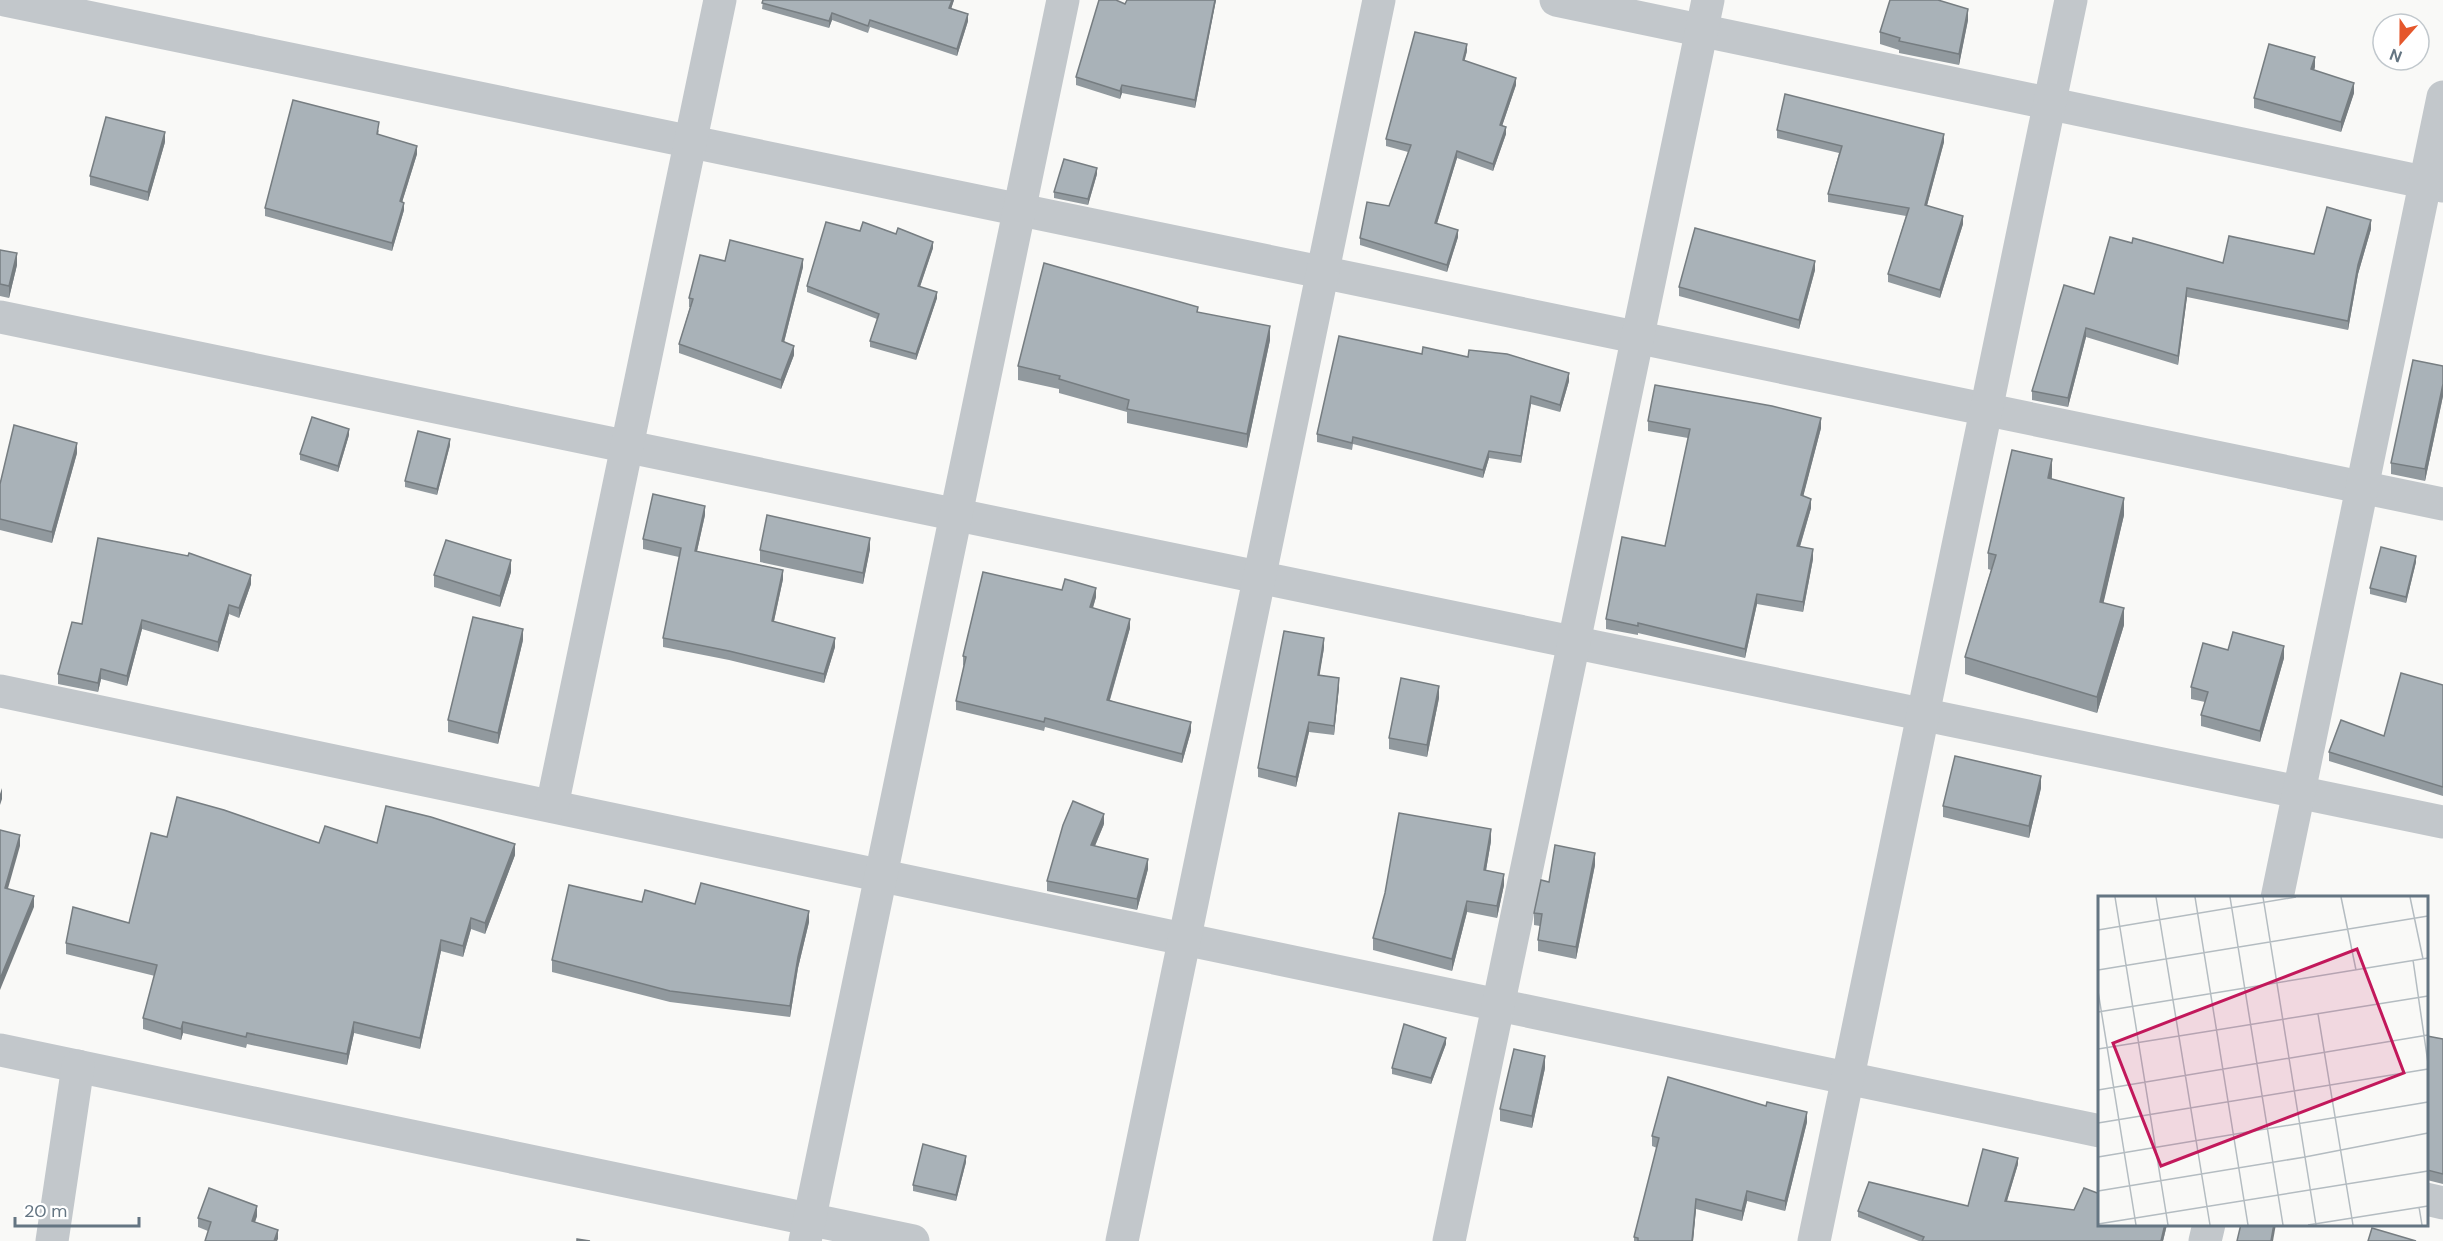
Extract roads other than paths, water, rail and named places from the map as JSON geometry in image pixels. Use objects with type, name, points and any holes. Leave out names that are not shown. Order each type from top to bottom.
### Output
[{"type":"street","points":[[5,0],[2443,504]]},
{"type":"street","points":[[552,806],[720,0]]},
{"type":"street","points":[[807,1230],[1063,0]]},
{"type":"street","points":[[1122,1241],[1379,0]]},
{"type":"street","points":[[1556,0],[1705,15],[2049,104],[2434,185]]},
{"type":"street","points":[[1814,1241],[2071,0]]},
{"type":"street","points":[[1449,1241],[1705,15]]},
{"type":"street","points":[[2277,896],[2362,488],[2434,185],[2443,97]]},
{"type":"street","points":[[0,317],[2443,822]]},
{"type":"street","points":[[0,691],[2098,1131]]},
{"type":"street","points":[[0,1050],[807,1230],[913,1241]]},
{"type":"street","points":[[52,1241],[78,1066]]},
{"type":"street","points":[[2428,1199],[2443,1203]]},
{"type":"street","points":[[2205,1241],[2209,1226]]}]
